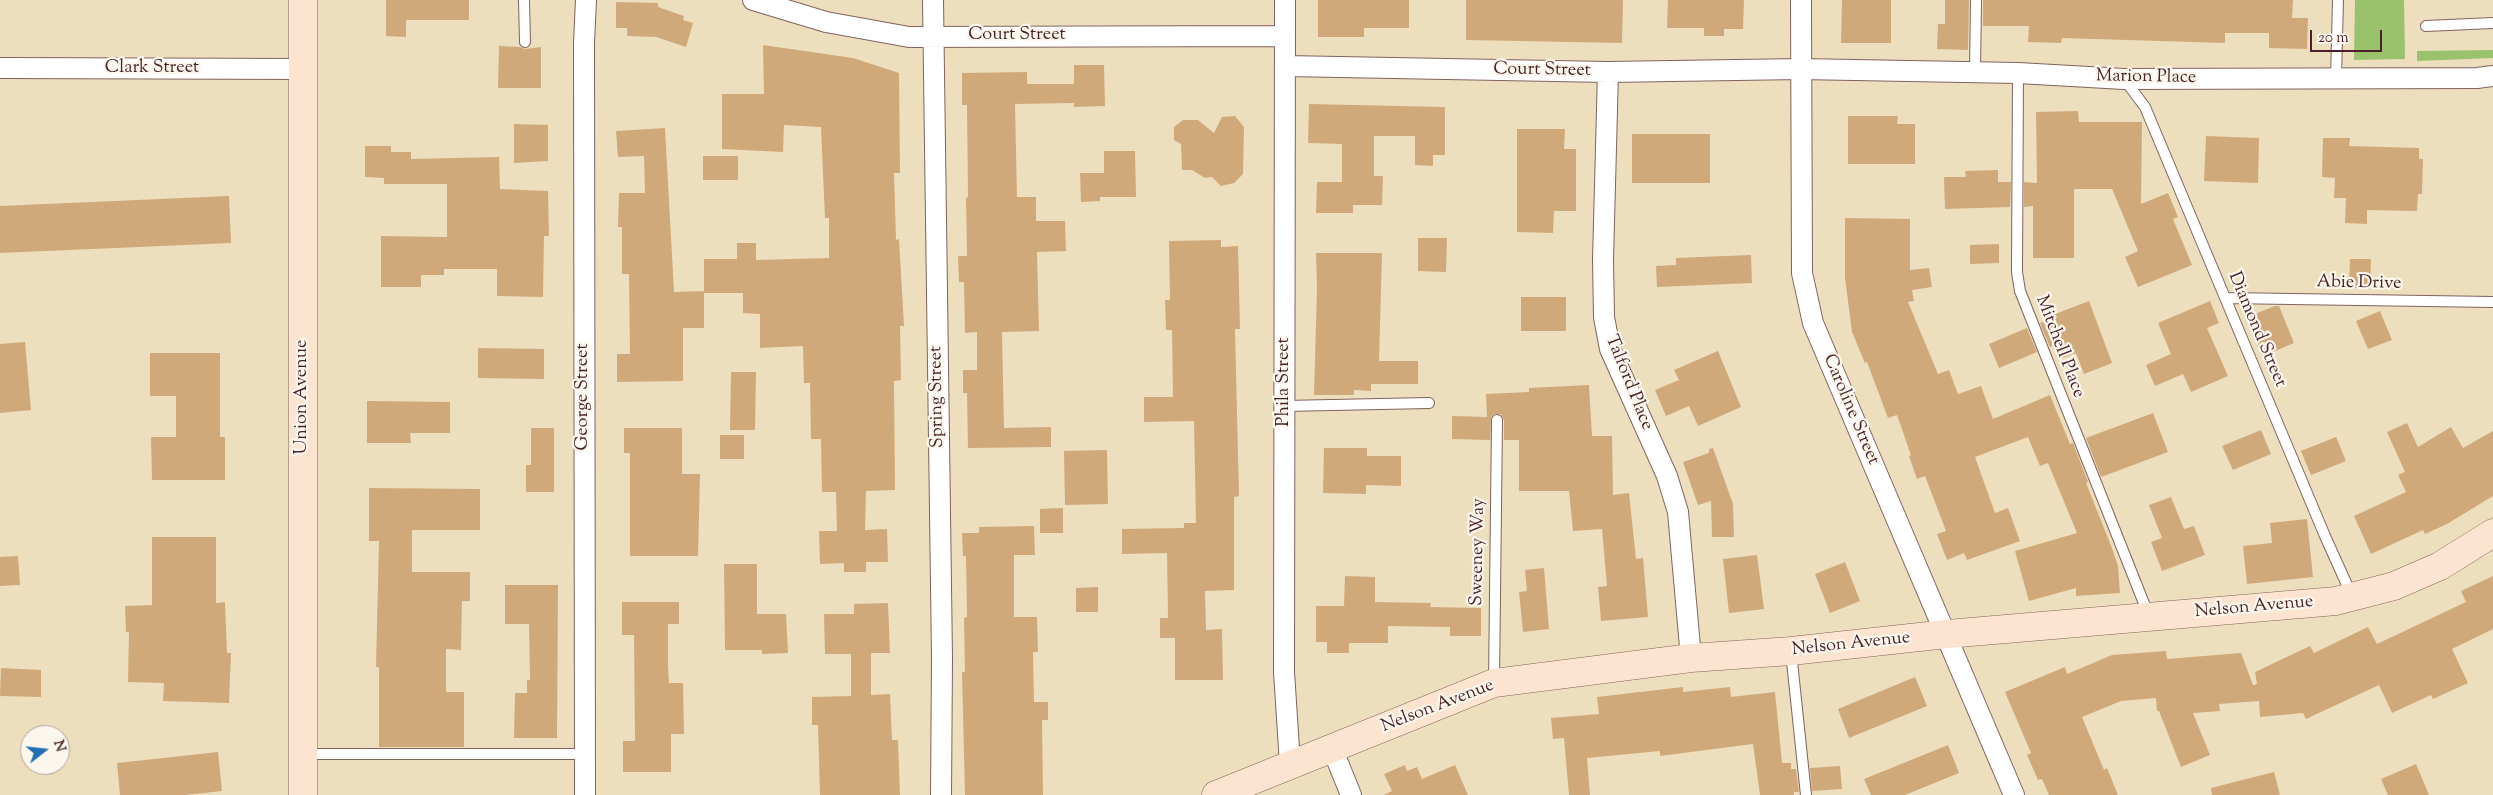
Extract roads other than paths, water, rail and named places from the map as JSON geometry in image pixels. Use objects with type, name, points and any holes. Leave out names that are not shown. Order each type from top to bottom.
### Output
[{"type":"street","name":"Union Avenue","points":[[303,0],[303,795]]},
{"type":"street","name":"George Street","points":[[585,795],[584,43],[586,0]]},
{"type":"street","name":"Court Street","points":[[753,0],[826,22],[909,37],[1285,36]]},
{"type":"street","name":"Spring Street","points":[[933,0],[942,658],[941,795]]},
{"type":"street","name":"Phila Street","points":[[1285,0],[1284,672],[1290,764]]},
{"type":"street","name":"Caroline Street","points":[[1801,0],[1802,273],[1813,323],[2014,795]]},
{"type":"street","name":"Court Street","points":[[1285,66],[1608,72],[1800,70]]},
{"type":"street","name":"Clark Street","points":[[0,68],[304,69]]},
{"type":"street","name":"Marion Place","points":[[1800,70],[2018,73],[2124,79],[2477,78],[2493,76]]},
{"type":"street","name":"Talford Place","points":[[1608,72],[1603,260],[1604,317],[1610,348],[1667,476],[1678,512],[1691,658]]},
{"type":"street","name":"Nelson Avenue","points":[[1216,795],[1494,683],[1691,658],[1790,651],[1947,634],[2336,600],[2394,586],[2440,566],[2493,534]]},
{"type":"street","points":[[1332,748],[1351,795]]},
{"type":"lane","points":[[524,0],[525,42]]},
{"type":"lane","points":[[1975,73],[1976,0]]},
{"type":"lane","points":[[2336,79],[2338,0]]},
{"type":"lane","points":[[2426,26],[2493,23]]},
{"type":"lane","name":"Mitchell Place","points":[[2018,73],[2017,272],[2020,291],[2150,617]]},
{"type":"lane","name":"Diamond Street","points":[[2124,79],[2145,107],[2325,536],[2353,597]]},
{"type":"lane","name":"Abie Drive","points":[[2225,298],[2493,302]]},
{"type":"lane","points":[[1284,406],[1429,403]]},
{"type":"lane","name":"Sweeney Way","points":[[1494,683],[1497,420]]},
{"type":"lane","points":[[1790,651],[1806,795]]},
{"type":"lane","points":[[302,754],[585,754]]}]
